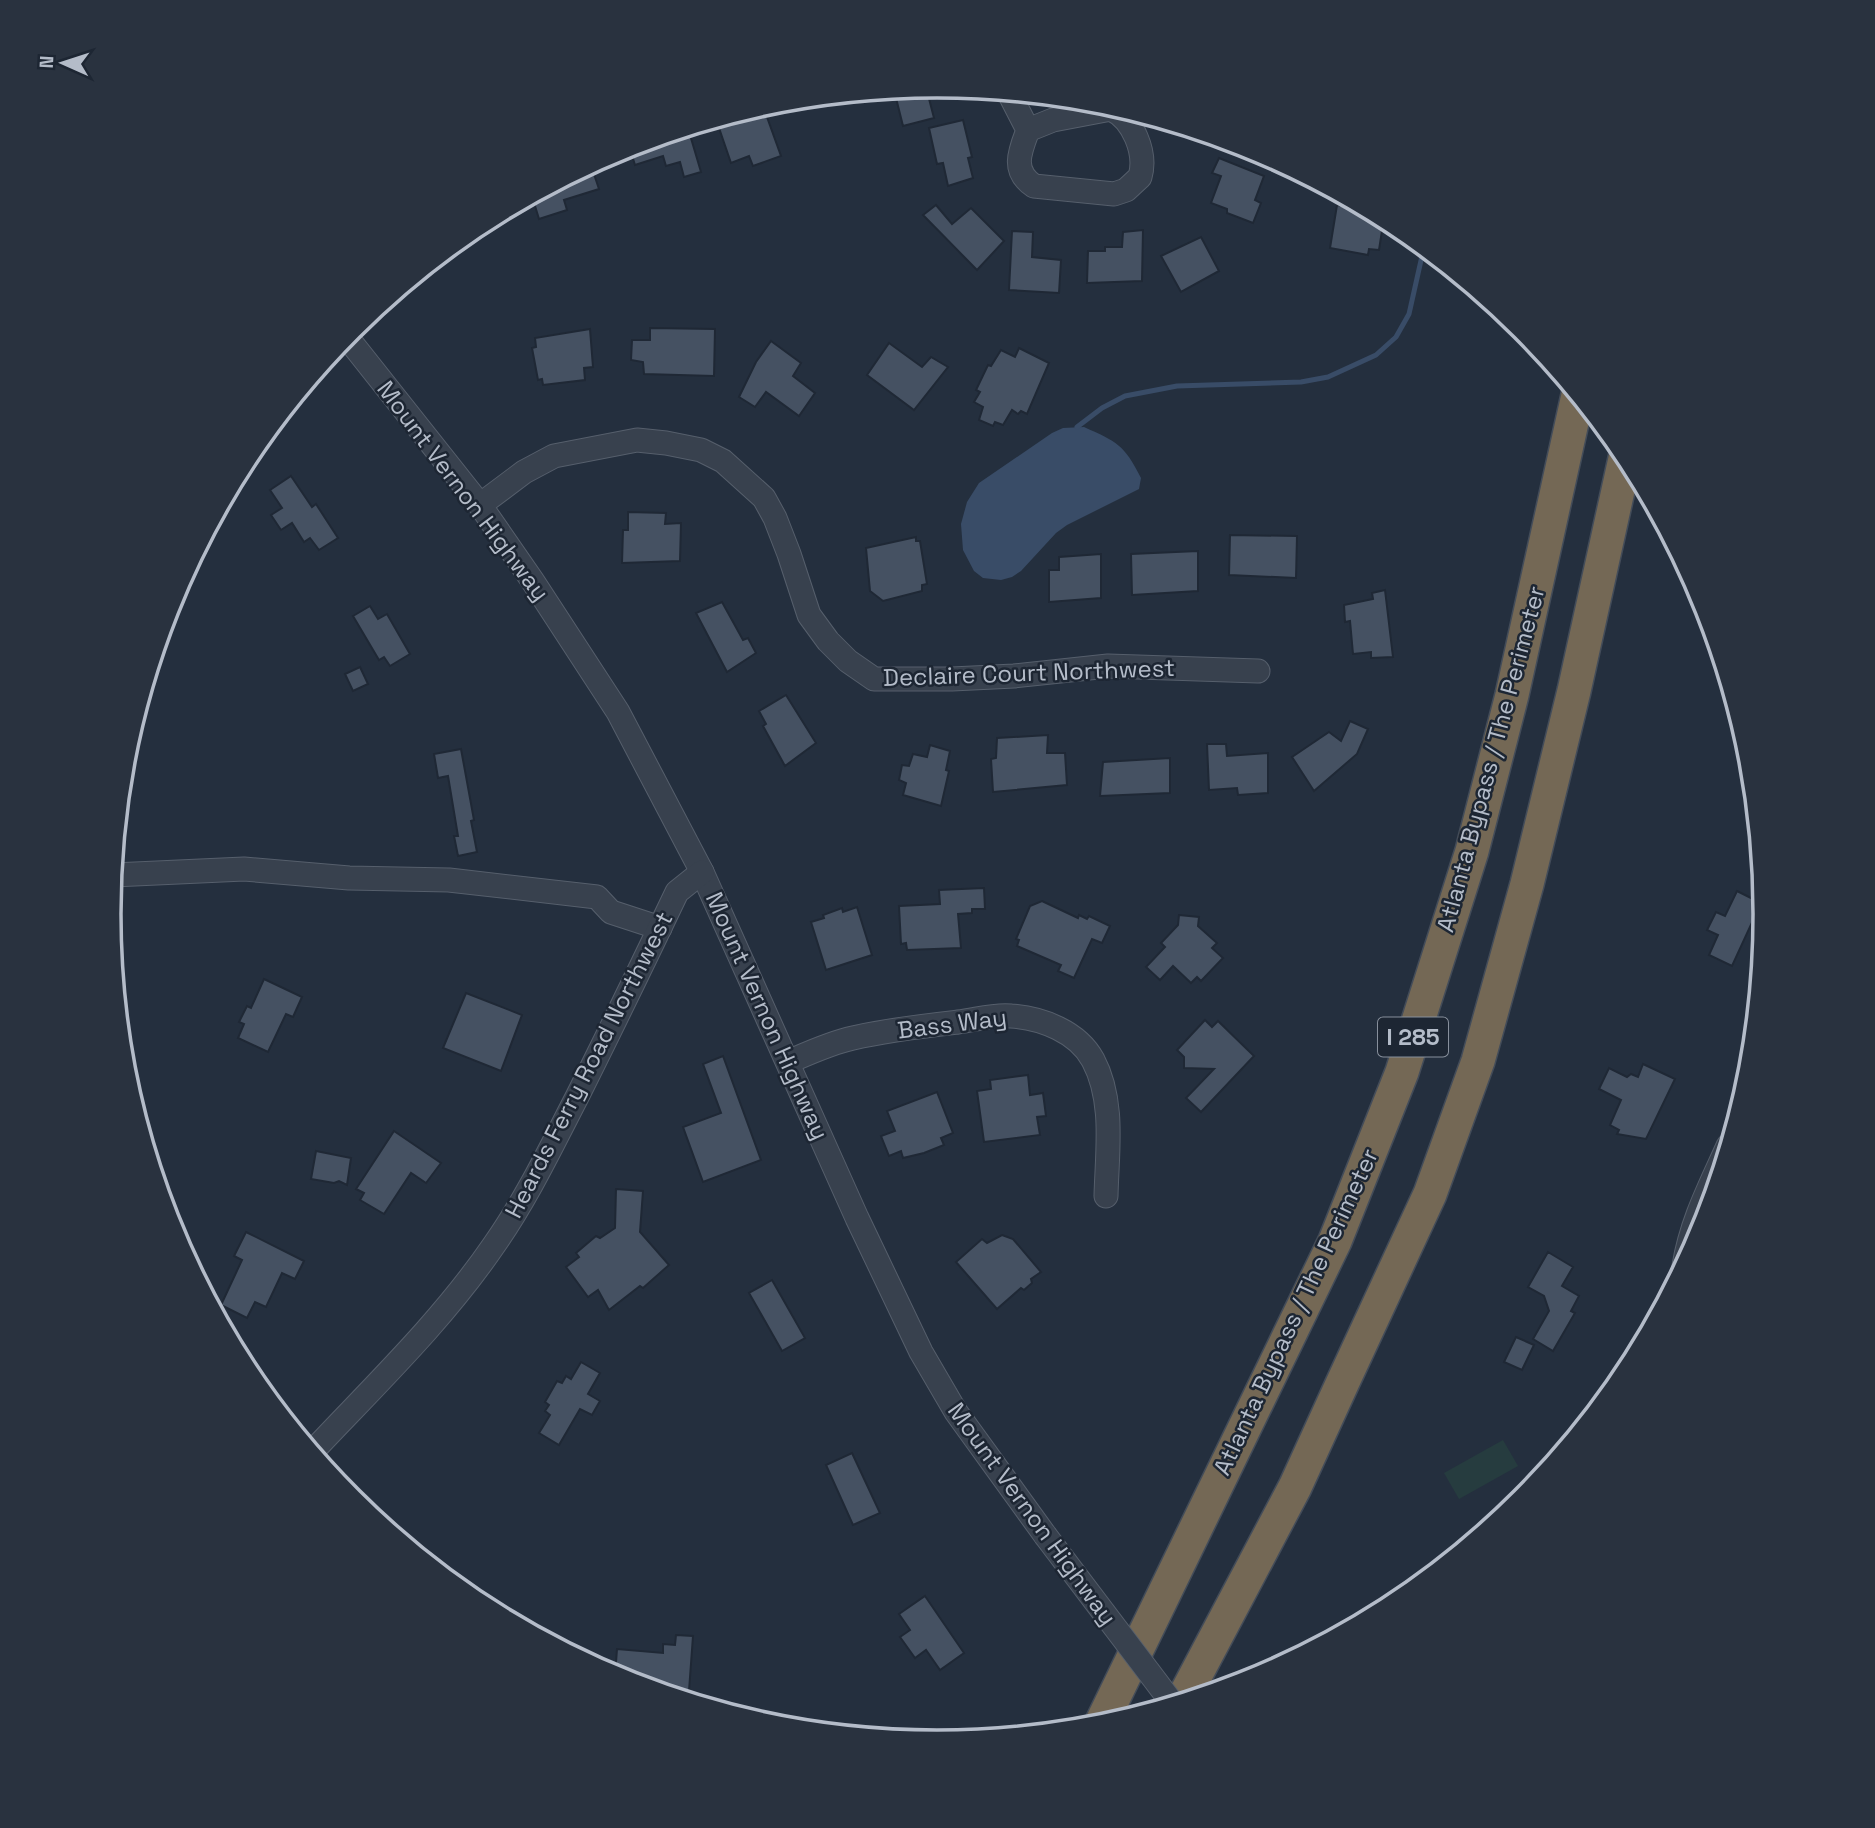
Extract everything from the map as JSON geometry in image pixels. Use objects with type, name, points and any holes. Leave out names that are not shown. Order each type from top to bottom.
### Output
[{"type":"highway","name":"Atlanta Bypass / The Perimeter","points":[[1107,1712],[1335,1241],[1402,1072],[1472,851],[1511,695],[1576,406]]},
{"type":"highway","name":"I 285","points":[[1187,1691],[1295,1487],[1430,1194],[1478,1061],[1527,884],[1574,691],[1622,471]]},
{"type":"street","points":[[1014,102],[1028,130],[1018,160],[1020,171],[1026,181],[1034,186],[1114,194],[1126,190],[1140,177],[1142,156],[1127,121]]},
{"type":"street","points":[[1028,130],[1052,120],[1090,113]]},
{"type":"street","name":"Mount Vernon Highway","points":[[354,345],[480,505],[532,579],[618,712],[702,872],[857,1218],[921,1352],[956,1412],[1167,1697]]},
{"type":"street","name":"Declaire Court Northwest","points":[[480,505],[524,472],[554,456],[636,440],[701,450],[723,461],[764,498],[789,554],[809,615],[828,641],[848,661],[874,679],[1014,676],[1108,666],[1258,671]]},
{"type":"street","points":[[122,875],[244,869],[349,878],[449,880],[597,897],[611,912],[660,928]]},
{"type":"street","name":"Heards Ferry Road Northwest","points":[[318,1445],[411,1348],[454,1299],[494,1246],[547,1157],[677,892],[702,872]]},
{"type":"street","name":"Bass Way","points":[[788,1062],[852,1038],[930,1025],[1007,1015],[1038,1020],[1055,1027],[1068,1034],[1092,1058],[1105,1091],[1106,1196]]},
{"type":"green space","points":[[1503,1440],[1518,1466],[1459,1499],[1444,1473]]},
{"type":"water","points":[[1084,427],[1119,445],[1141,478],[1139,489],[1067,525],[1012,577],[1001,580],[983,578],[974,571],[963,550],[961,524],[967,502],[979,483],[1052,433],[1063,428]]},
{"type":"building","points":[[929,98],[934,118],[903,126],[896,100]]},
{"type":"building","points":[[767,117],[781,156],[753,166],[749,156],[731,163],[719,128]]},
{"type":"building","points":[[963,120],[972,157],[968,158],[973,178],[948,186],[943,163],[937,164],[929,128]]},
{"type":"building","points":[[690,136],[701,172],[684,177],[680,162],[666,166],[663,156],[635,165],[633,157]]},
{"type":"building","points":[[1219,158],[1264,176],[1255,200],[1261,203],[1253,223],[1227,213],[1227,209],[1211,203],[1221,176],[1212,173]]},
{"type":"building","points":[[594,174],[599,189],[564,200],[567,210],[539,219],[535,205]]},
{"type":"building","points":[[936,205],[952,224],[971,208],[1004,241],[977,270],[923,215]]},
{"type":"building","points":[[1337,205],[1346,207],[1382,230],[1379,250],[1369,249],[1368,255],[1330,248]]},
{"type":"building","points":[[1143,230],[1142,281],[1087,283],[1088,251],[1122,247],[1123,232]]},
{"type":"building","points":[[1012,231],[1033,232],[1032,257],[1061,260],[1059,293],[1009,290]]},
{"type":"building","points":[[1201,237],[1219,271],[1181,292],[1161,256]]},
{"type":"building","points":[[650,328],[715,329],[714,376],[644,374],[643,362],[631,360],[632,340],[650,340]]},
{"type":"building","points":[[590,329],[593,367],[584,368],[585,380],[543,385],[542,379],[538,380],[532,348],[536,347],[535,338]]},
{"type":"building","points":[[771,341],[801,363],[793,376],[815,393],[799,416],[766,392],[755,407],[739,397],[756,362]]},
{"type":"building","points":[[889,343],[922,367],[931,357],[948,367],[914,410],[867,375]]},
{"type":"building","points":[[1019,348],[1049,363],[1027,414],[1021,411],[1018,414],[1012,410],[1003,425],[995,422],[993,426],[979,420],[983,407],[974,402],[980,392],[976,390],[988,365],[991,366],[1001,350],[1015,357]]},
{"type":"building","points":[[291,476],[312,507],[316,504],[338,538],[319,550],[310,538],[304,542],[292,523],[281,530],[271,515],[282,508],[270,490]]},
{"type":"building","points":[[628,512],[666,513],[665,524],[681,523],[680,561],[622,563],[623,530],[628,530]]},
{"type":"building","points":[[1230,535],[1297,536],[1296,578],[1229,575]]},
{"type":"building","points":[[916,537],[916,541],[920,541],[927,584],[922,585],[922,591],[883,601],[870,591],[866,548]]},
{"type":"building","points":[[1198,551],[1198,591],[1132,595],[1131,554]]},
{"type":"building","points":[[1101,554],[1101,598],[1049,602],[1049,570],[1059,570],[1059,557]]},
{"type":"building","points":[[1385,590],[1393,657],[1371,658],[1371,652],[1353,654],[1350,621],[1345,622],[1344,605],[1373,599],[1372,593]]},
{"type":"building","points":[[722,602],[743,640],[748,638],[756,653],[727,672],[696,613]]},
{"type":"building","points":[[370,606],[378,619],[387,614],[410,654],[390,666],[384,657],[379,660],[353,616]]},
{"type":"building","points":[[360,667],[368,684],[353,691],[345,674]]},
{"type":"building","points":[[786,695],[816,743],[785,766],[763,726],[766,724],[759,711]]},
{"type":"building","points":[[1350,721],[1368,729],[1357,754],[1314,791],[1292,757],[1329,732],[1341,741]]},
{"type":"building","points":[[1048,735],[1047,753],[1065,753],[1067,785],[993,792],[991,759],[996,758],[997,738]]},
{"type":"building","points":[[1207,744],[1226,744],[1227,756],[1268,753],[1268,793],[1238,795],[1237,788],[1209,790]]},
{"type":"building","points":[[930,745],[950,751],[946,770],[949,771],[941,806],[903,795],[906,783],[899,780],[902,765],[909,766],[913,754],[927,757]]},
{"type":"building","points":[[461,749],[477,852],[458,856],[454,836],[458,836],[448,776],[438,778],[434,754]]},
{"type":"building","points":[[1170,758],[1170,793],[1100,796],[1103,762]]},
{"type":"building","points":[[984,888],[985,909],[972,909],[972,913],[958,914],[961,948],[907,950],[906,943],[901,944],[899,906],[940,904],[939,890]]},
{"type":"building","points":[[1737,891],[1753,899],[1754,919],[1732,966],[1709,955],[1718,935],[1707,930],[1716,912],[1725,916]]},
{"type":"building","points":[[1042,901],[1078,918],[1079,915],[1087,919],[1089,916],[1110,926],[1102,943],[1092,939],[1074,978],[1058,971],[1061,965],[1017,946],[1019,940],[1016,939],[1030,906]]},
{"type":"building","points":[[857,907],[872,955],[826,970],[811,922],[842,908],[843,912]]},
{"type":"building","points":[[1179,915],[1199,917],[1198,926],[1217,943],[1212,948],[1223,958],[1201,981],[1197,977],[1191,983],[1173,966],[1160,980],[1146,967],[1165,947],[1161,943],[1178,925]]},
{"type":"building","points":[[264,979],[302,997],[293,1017],[286,1014],[268,1052],[238,1038],[244,1024],[239,1022],[247,1006],[251,1008]]},
{"type":"building","points":[[466,993],[522,1015],[501,1071],[443,1048]]},
{"type":"building","points":[[1205,1020],[1212,1027],[1218,1021],[1254,1056],[1201,1112],[1186,1098],[1214,1069],[1184,1068],[1184,1057],[1177,1050]]},
{"type":"building","points":[[723,1056],[761,1160],[703,1182],[683,1127],[721,1113],[703,1064]]},
{"type":"building","points":[[1643,1064],[1675,1079],[1646,1139],[1617,1134],[1619,1130],[1610,1125],[1621,1100],[1599,1089],[1609,1068],[1627,1077],[1631,1074],[1638,1077]]},
{"type":"building","points":[[1028,1075],[1030,1095],[1043,1093],[1046,1116],[1037,1117],[1040,1135],[984,1142],[977,1091],[991,1089],[990,1080]]},
{"type":"building","points":[[937,1092],[953,1133],[941,1138],[944,1145],[903,1158],[901,1151],[889,1156],[881,1136],[895,1131],[887,1111]]},
{"type":"building","points":[[394,1131],[441,1163],[426,1183],[411,1173],[384,1214],[360,1200],[364,1193],[356,1189]]},
{"type":"building","points":[[316,1151],[351,1158],[347,1185],[339,1181],[334,1183],[311,1179]]},
{"type":"building","points":[[616,1189],[643,1191],[640,1232],[669,1265],[643,1288],[640,1286],[609,1310],[598,1290],[588,1297],[566,1267],[579,1257],[576,1253],[596,1236],[600,1238],[615,1228]]},
{"type":"building","points":[[246,1232],[304,1261],[295,1279],[282,1273],[266,1307],[255,1302],[247,1318],[221,1304],[242,1260],[234,1256]]},
{"type":"building","points":[[1002,1235],[1013,1239],[1041,1272],[1031,1279],[1032,1283],[1024,1290],[1021,1288],[997,1309],[956,1262],[982,1239],[987,1243]]},
{"type":"building","points":[[1548,1252],[1573,1267],[1562,1286],[1579,1296],[1571,1311],[1575,1313],[1553,1351],[1533,1339],[1549,1311],[1544,1296],[1528,1287]]},
{"type":"building","points":[[772,1280],[805,1338],[782,1351],[749,1293]]},
{"type":"building","points":[[1516,1337],[1534,1345],[1522,1370],[1504,1362]]},
{"type":"building","points":[[581,1362],[600,1373],[588,1394],[600,1401],[592,1415],[580,1409],[559,1445],[539,1433],[550,1415],[545,1411],[549,1405],[545,1402],[557,1381],[562,1383],[566,1376],[571,1379]]},
{"type":"building","points":[[852,1453],[880,1513],[853,1525],[826,1465]]},
{"type":"building","points":[[925,1596],[964,1653],[940,1670],[926,1650],[915,1658],[900,1637],[910,1630],[899,1614]]},
{"type":"building","points":[[676,1635],[693,1636],[689,1691],[616,1664],[617,1649],[663,1653],[663,1644],[675,1645]]},
{"type":"waterway","points":[[1077,427],[1102,408],[1125,396],[1177,386],[1301,382],[1328,377],[1376,355],[1396,337],[1409,314],[1422,258]]}]
